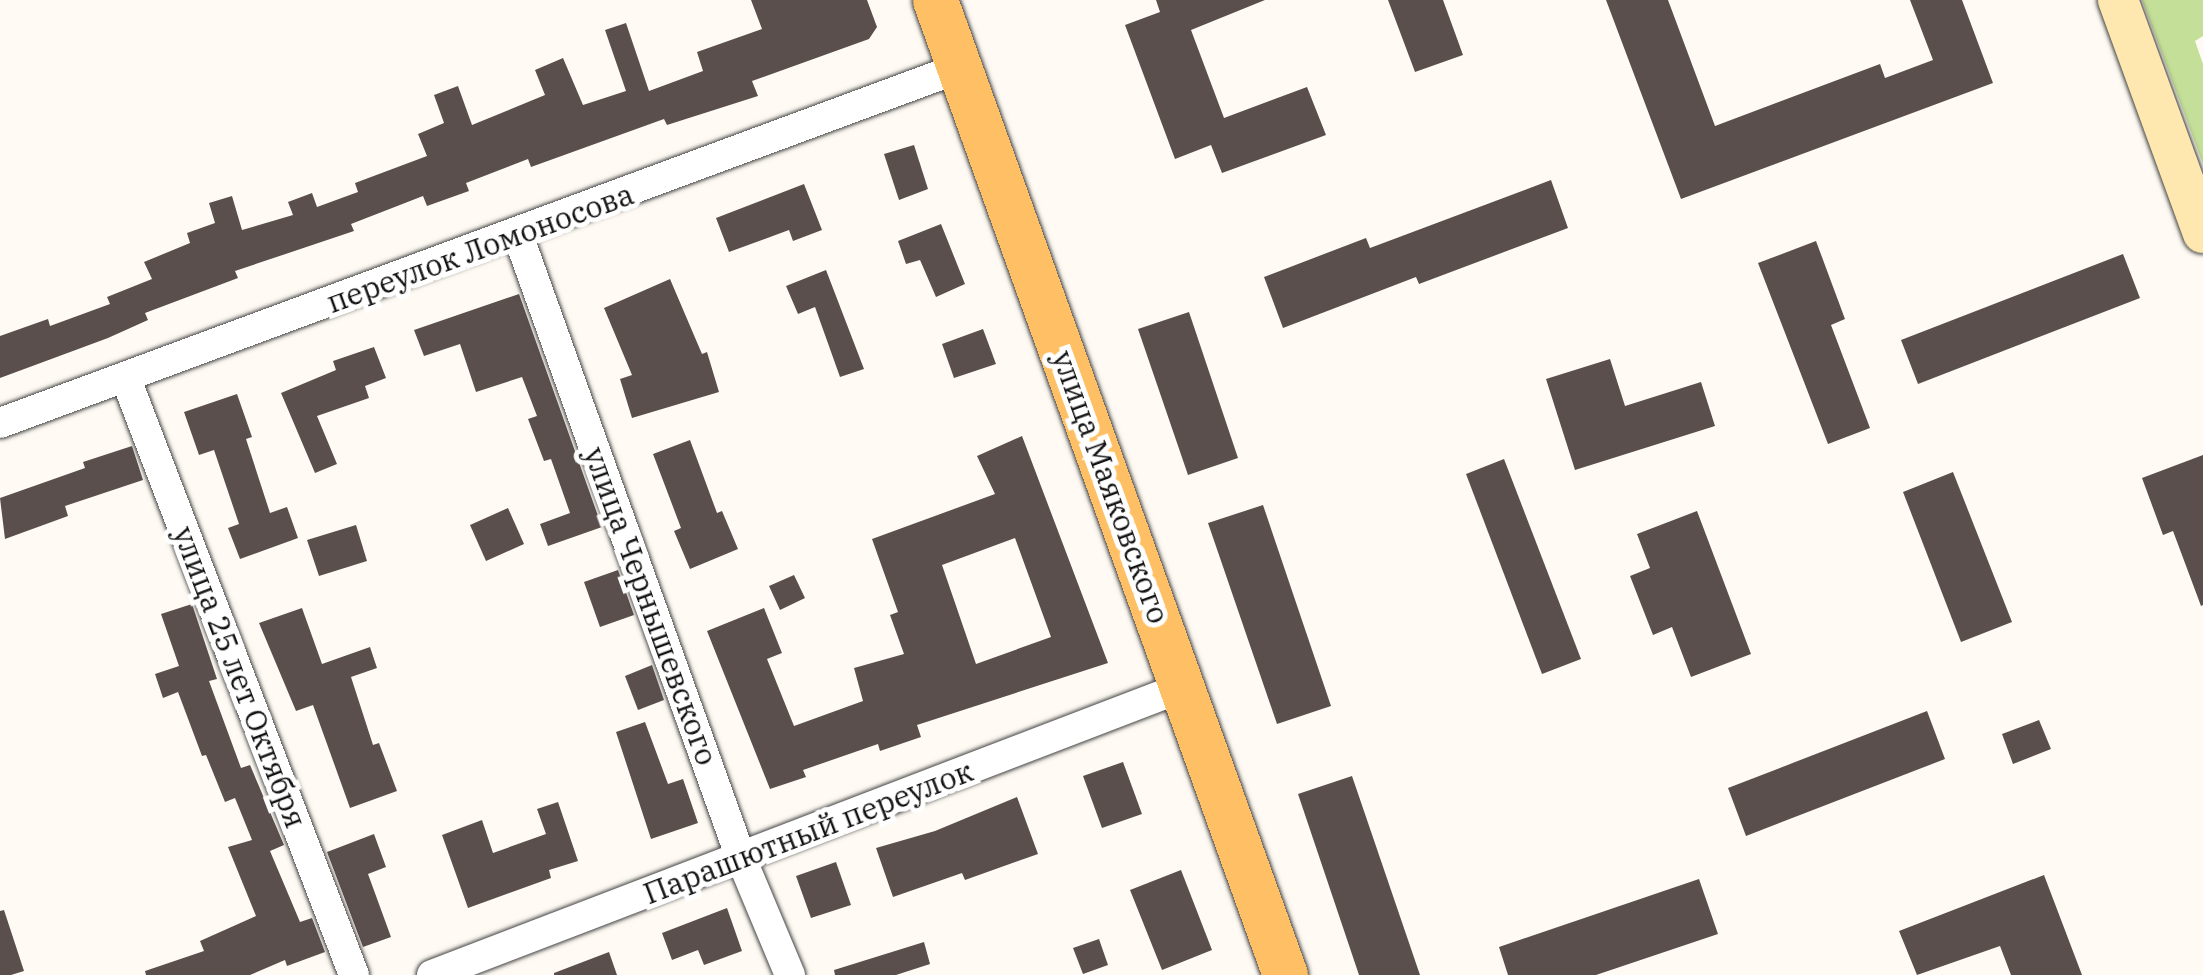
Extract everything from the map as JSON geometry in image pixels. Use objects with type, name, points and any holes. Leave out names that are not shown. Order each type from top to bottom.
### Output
[{"type":"main road","name":"улица Маяковского","points":[[934,0],[1285,975]]},
{"type":"street","points":[[2118,0],[2203,233]]},
{"type":"street","name":"переулок Ломоносова","points":[[0,423],[518,235],[959,68]]},
{"type":"street","name":"улица Чернышевского","points":[[518,235],[741,858],[790,975]]},
{"type":"street","name":"улица 25 лет Октября","points":[[126,379],[354,975]]},
{"type":"street","name":"Парашютный переулок","points":[[432,975],[1183,687]]},
{"type":"green space","points":[[2142,0],[2203,0],[2203,36],[2195,41],[2203,64],[2203,164]]},
{"type":"building","points":[[751,0],[867,0],[877,27],[869,39],[752,81],[758,96],[667,125],[664,119],[531,167],[528,159],[466,183],[469,191],[427,206],[423,196],[351,224],[354,231],[235,271],[238,278],[145,313],[148,320],[108,338],[0,378],[0,336],[48,319],[50,326],[110,304],[107,297],[152,279],[144,262],[190,243],[187,233],[215,223],[209,203],[232,196],[242,230],[293,215],[288,202],[312,193],[317,207],[358,192],[355,183],[427,156],[418,134],[444,123],[434,95],[458,86],[472,125],[545,95],[535,70],[563,58],[583,105],[626,91],[605,30],[626,23],[649,91],[703,71],[697,52],[762,29]]},
{"type":"building","points":[[1156,0],[1265,0],[1191,30],[1224,118],[1307,87],[1326,135],[1222,173],[1211,145],[1175,159],[1125,25],[1160,12]]},
{"type":"building","points":[[1388,0],[1443,0],[1463,55],[1415,72]]},
{"type":"building","points":[[1606,0],[1668,0],[1715,126],[1880,64],[1885,78],[1933,60],[1910,0],[1962,0],[1993,83],[1681,199]]},
{"type":"building","points":[[914,145],[928,189],[899,200],[884,154]]},
{"type":"building","points":[[1551,180],[1568,228],[1419,284],[1416,277],[1283,328],[1264,277],[1366,238],[1370,248]]},
{"type":"building","points":[[804,184],[822,230],[793,241],[789,230],[729,252],[716,218]]},
{"type":"building","points":[[941,224],[965,284],[936,297],[920,260],[906,264],[898,241]]},
{"type":"building","points":[[1816,241],[1845,319],[1831,325],[1870,428],[1828,444],[1758,263]]},
{"type":"building","points":[[2123,254],[2140,298],[1918,384],[1901,340]]},
{"type":"building","points":[[826,270],[864,369],[840,377],[815,307],[798,314],[786,286]]},
{"type":"building","points":[[670,279],[702,354],[707,352],[719,392],[632,418],[620,379],[632,375],[604,308]]},
{"type":"building","points":[[519,294],[602,527],[548,546],[540,524],[570,513],[551,459],[544,461],[528,419],[537,416],[522,377],[476,392],[460,344],[424,356],[414,330]]},
{"type":"building","points":[[1189,312],[1238,458],[1188,475],[1138,329]]},
{"type":"building","points":[[983,329],[996,364],[954,378],[942,344]]},
{"type":"building","points":[[374,347],[386,378],[365,386],[369,398],[317,416],[337,464],[315,473],[281,393],[336,370],[333,361]]},
{"type":"building","points":[[1610,359],[1625,406],[1701,382],[1715,426],[1575,470],[1546,379]]},
{"type":"building","points":[[237,394],[252,437],[246,439],[270,513],[287,507],[298,538],[240,559],[228,528],[239,524],[214,450],[199,455],[184,412]]},
{"type":"building","points":[[1022,436],[1108,663],[917,725],[921,737],[880,751],[878,744],[803,770],[806,777],[770,789],[707,631],[764,608],[782,653],[767,659],[794,726],[863,701],[854,668],[904,654],[890,615],[898,612],[872,539],[995,494],[977,456]],"holes":[[[1015,538],[1051,637],[976,664],[942,565]]]},
{"type":"building","points":[[690,440],[717,513],[722,511],[738,549],[690,569],[674,531],[681,528],[653,454]]},
{"type":"building","points":[[132,446],[143,480],[65,506],[68,516],[5,539],[0,498],[85,468],[83,462]]},
{"type":"building","points":[[2203,455],[2201,606],[2173,531],[2163,535],[2142,478]]},
{"type":"building","points":[[1504,459],[1581,659],[1542,674],[1466,474]]},
{"type":"building","points":[[1953,472],[2012,622],[1961,642],[1903,492]]},
{"type":"building","points":[[1263,505],[1331,706],[1277,724],[1208,523]]},
{"type":"building","points":[[508,508],[524,544],[486,561],[470,525]]},
{"type":"building","points":[[1697,511],[1751,654],[1691,677],[1672,627],[1653,635],[1630,576],[1650,568],[1637,534]]},
{"type":"building","points":[[356,525],[367,561],[319,576],[307,540]]},
{"type":"building","points":[[618,570],[634,615],[600,627],[584,582]]},
{"type":"building","points":[[794,575],[805,598],[780,610],[769,586]]},
{"type":"building","points":[[192,604],[217,679],[209,681],[241,768],[250,765],[284,845],[270,851],[300,922],[312,918],[325,952],[287,966],[285,960],[250,975],[146,975],[145,971],[204,951],[200,941],[256,916],[228,847],[252,840],[235,798],[225,802],[206,755],[202,756],[178,692],[163,698],[155,674],[179,666],[161,614]]},
{"type":"building","points":[[302,608],[322,664],[370,647],[377,668],[351,677],[373,745],[379,743],[397,791],[350,808],[313,705],[296,711],[259,623]]},
{"type":"building","points":[[652,665],[664,700],[638,710],[625,676]]},
{"type":"building","points":[[1927,711],[1945,759],[1746,836],[1728,788]]},
{"type":"building","points":[[2039,720],[2051,749],[2013,764],[2002,734]]},
{"type":"building","points":[[645,722],[668,784],[683,779],[698,823],[651,839],[616,732]]},
{"type":"building","points":[[1123,762],[1142,814],[1102,828],[1083,776]]},
{"type":"building","points":[[1352,776],[1420,975],[1359,975],[1298,794]]},
{"type":"building","points":[[1017,797],[1038,854],[965,880],[962,873],[893,897],[876,848],[935,831]]},
{"type":"building","points":[[558,802],[578,861],[549,870],[551,878],[468,908],[442,835],[482,820],[493,853],[546,834],[537,809]]},
{"type":"building","points":[[374,834],[386,867],[368,874],[391,937],[363,947],[327,852]]},
{"type":"building","points":[[836,862],[851,905],[811,918],[796,876]]},
{"type":"building","points":[[1181,870],[1212,950],[1162,970],[1130,890]]},
{"type":"building","points":[[2044,875],[2082,975],[2011,975],[2000,946],[1917,975],[1899,931]]},
{"type":"building","points":[[1699,879],[1718,934],[1596,975],[1508,975],[1499,947]]},
{"type":"building","points":[[727,908],[742,951],[704,965],[698,950],[672,960],[662,933]]},
{"type":"building","points":[[4,910],[24,971],[11,975],[0,975],[0,911]]},
{"type":"building","points":[[1099,939],[1108,965],[1083,974],[1073,948]]},
{"type":"building","points":[[924,942],[930,964],[896,975],[835,975],[834,970]]},
{"type":"building","points":[[609,952],[617,975],[554,975],[554,973]]}]
